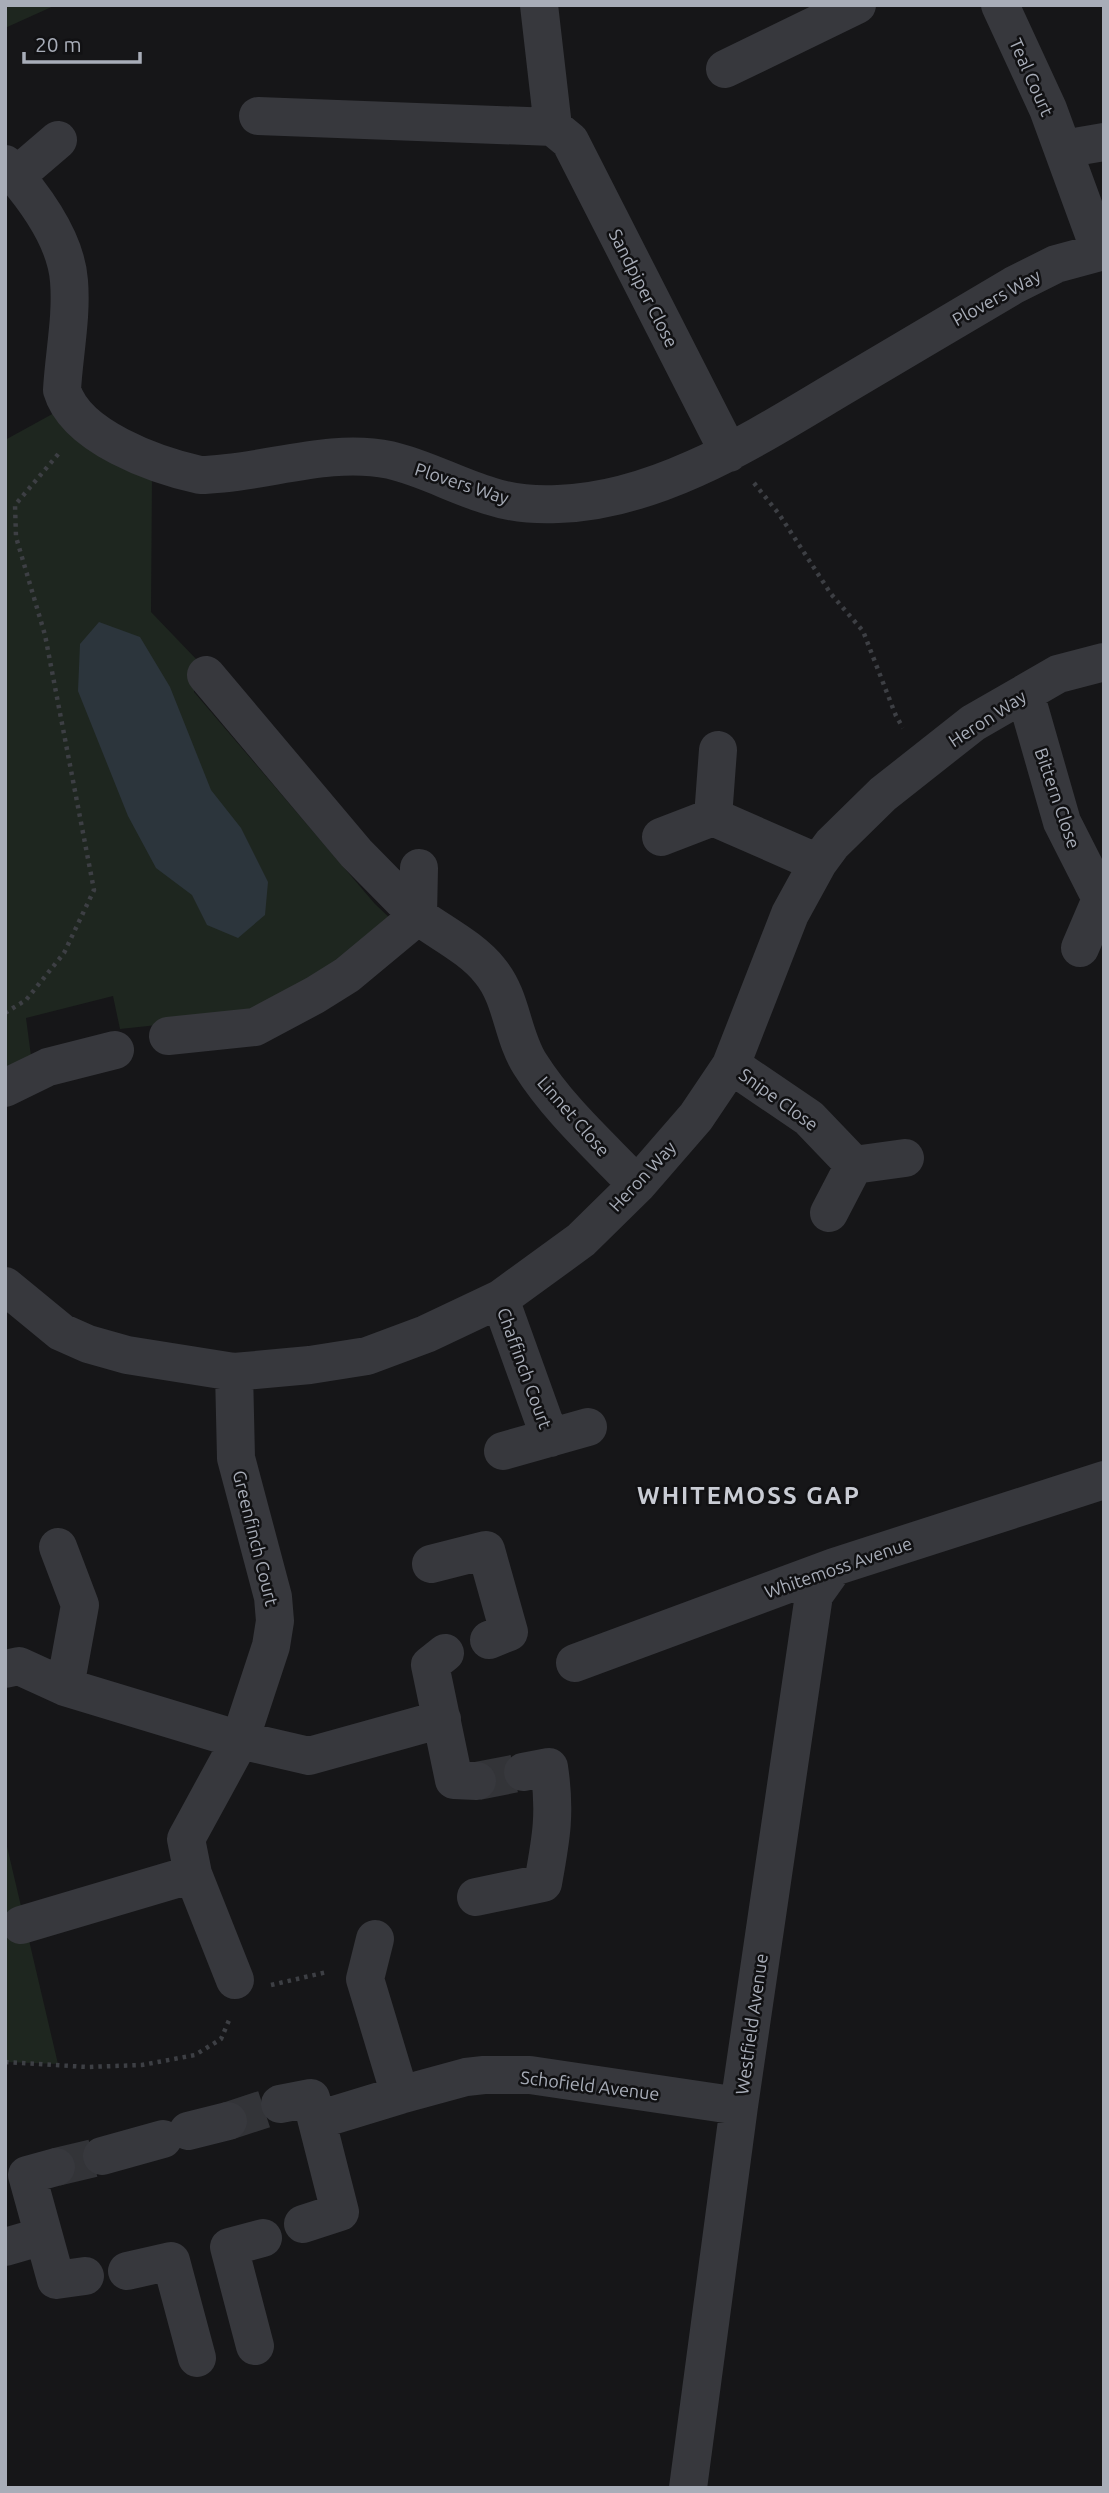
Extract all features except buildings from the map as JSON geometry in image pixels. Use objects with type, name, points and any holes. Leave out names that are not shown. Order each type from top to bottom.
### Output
[{"type":"street","points":[[258,116],[553,127],[539,5]]},
{"type":"street","points":[[725,69],[857,5]]},
{"type":"street","name":"Teal Court","points":[[1000,5],[1048,110],[1102,251]]},
{"type":"street","name":"Sandpiper Close","points":[[553,127],[570,141],[729,453]]},
{"type":"street","name":"Plovers Way","points":[[58,140],[11,170],[54,232],[66,262],[69,307],[62,390],[66,402],[84,425],[131,451],[182,471],[200,475],[354,457],[390,460],[444,477],[490,496],[524,503],[559,504],[599,500],[652,485],[729,453],[1014,285],[1056,264],[1102,251]]},
{"type":"street","points":[[1063,149],[1104,142]]},
{"type":"street","name":"Heron Way","points":[[5,1286],[61,1332],[88,1344],[127,1355],[234,1372],[310,1365],[367,1356],[426,1334],[500,1299],[581,1240],[637,1185],[696,1117],[731,1065],[778,940],[818,863],[832,844],[876,800],[973,723],[1058,674],[1104,662]]},
{"type":"street","name":"Linnet Close","points":[[206,675],[356,853],[418,916],[477,957],[492,972],[528,1061],[546,1088],[637,1185]]},
{"type":"street","name":"Bittern Close","points":[[1025,693],[1062,822],[1102,899],[1080,948]]},
{"type":"street","points":[[713,817],[718,750]]},
{"type":"street","points":[[661,837],[713,817],[818,863]]},
{"type":"street","points":[[168,1036],[256,1027],[347,975],[418,916],[419,868]]},
{"type":"street","points":[[5,1088],[48,1067],[115,1050]]},
{"type":"street","name":"Snipe Close","points":[[731,1065],[810,1118],[854,1165]]},
{"type":"street","points":[[829,1213],[854,1165],[905,1158]]},
{"type":"street","name":"Chaffinch Court","points":[[500,1299],[550,1438]]},
{"type":"street","name":"Greenfinch Court","points":[[234,1372],[236,1458],[273,1597],[275,1621],[271,1646],[240,1740],[186,1839],[193,1874],[246,1994]]},
{"type":"street","name":"Chaffinch Court","points":[[503,1451],[588,1427]]},
{"type":"street","name":"Whitemoss Avenue","points":[[575,1663],[834,1567],[1104,1480]]},
{"type":"street","points":[[58,1547],[79,1605],[65,1687]]},
{"type":"street","points":[[431,1564],[486,1550],[509,1632],[489,1640]]},
{"type":"street","name":"Westfield Avenue","points":[[688,2488],[739,2106],[814,1595],[834,1567]]},
{"type":"street","points":[[445,1653],[429,1665],[454,1780],[477,1781]]},
{"type":"street","points":[[5,1669],[19,1666],[65,1687],[240,1740],[310,1756],[442,1719]]},
{"type":"street","points":[[476,1897],[542,1884],[553,1824],[554,1799],[549,1767],[523,1772]]},
{"type":"street","points":[[21,1925],[193,1874]]},
{"type":"street","points":[[375,1939],[365,1979],[400,2095]]},
{"type":"street","name":"Schofield Avenue","points":[[318,2120],[466,2077],[530,2075],[739,2106]]},
{"type":"street","points":[[280,2104],[311,2098],[340,2212],[303,2224]]},
{"type":"street","points":[[102,2155],[228,2121]]},
{"type":"street","points":[[56,2167],[27,2175],[43,2236],[56,2280],[85,2276]]},
{"type":"street","points":[[5,2247],[43,2236]]},
{"type":"street","points":[[255,2346],[229,2247],[263,2238]]},
{"type":"street","points":[[127,2271],[171,2261],[197,2358]]},
{"type":"path","points":[[5,1013],[26,1000],[64,953],[94,890],[46,635],[16,537],[15,505],[84,425]]},
{"type":"path","points":[[729,453],[779,514],[831,594],[863,631],[896,716],[924,760]]},
{"type":"path","points":[[5,2062],[87,2067],[142,2065],[195,2055],[221,2039],[246,1994],[338,1969],[365,1979]]},
{"type":"shaded area","points":[[5,5],[56,5],[5,28]]},
{"type":"shaded area","points":[[56,412],[152,477],[151,612],[197,660],[194,692],[375,904],[393,921],[260,1014],[120,1029],[113,996],[26,1018],[31,1056],[5,1069],[5,440]]},
{"type":"shaded area","points":[[99,622],[140,637],[170,687],[211,790],[241,828],[268,882],[265,915],[238,938],[207,925],[192,895],[156,868],[128,816],[78,691],[80,644]]},
{"type":"shaded area","points":[[5,1838],[58,2064],[5,2062]]},
{"type":"tunnel","points":[[477,1781],[523,1772]]},
{"type":"tunnel","points":[[228,2121],[280,2104]]},
{"type":"tunnel","points":[[56,2167],[102,2156]]},
{"type":"district","name":"WHITEMOSS GAP","points":[[749,1495]]}]
